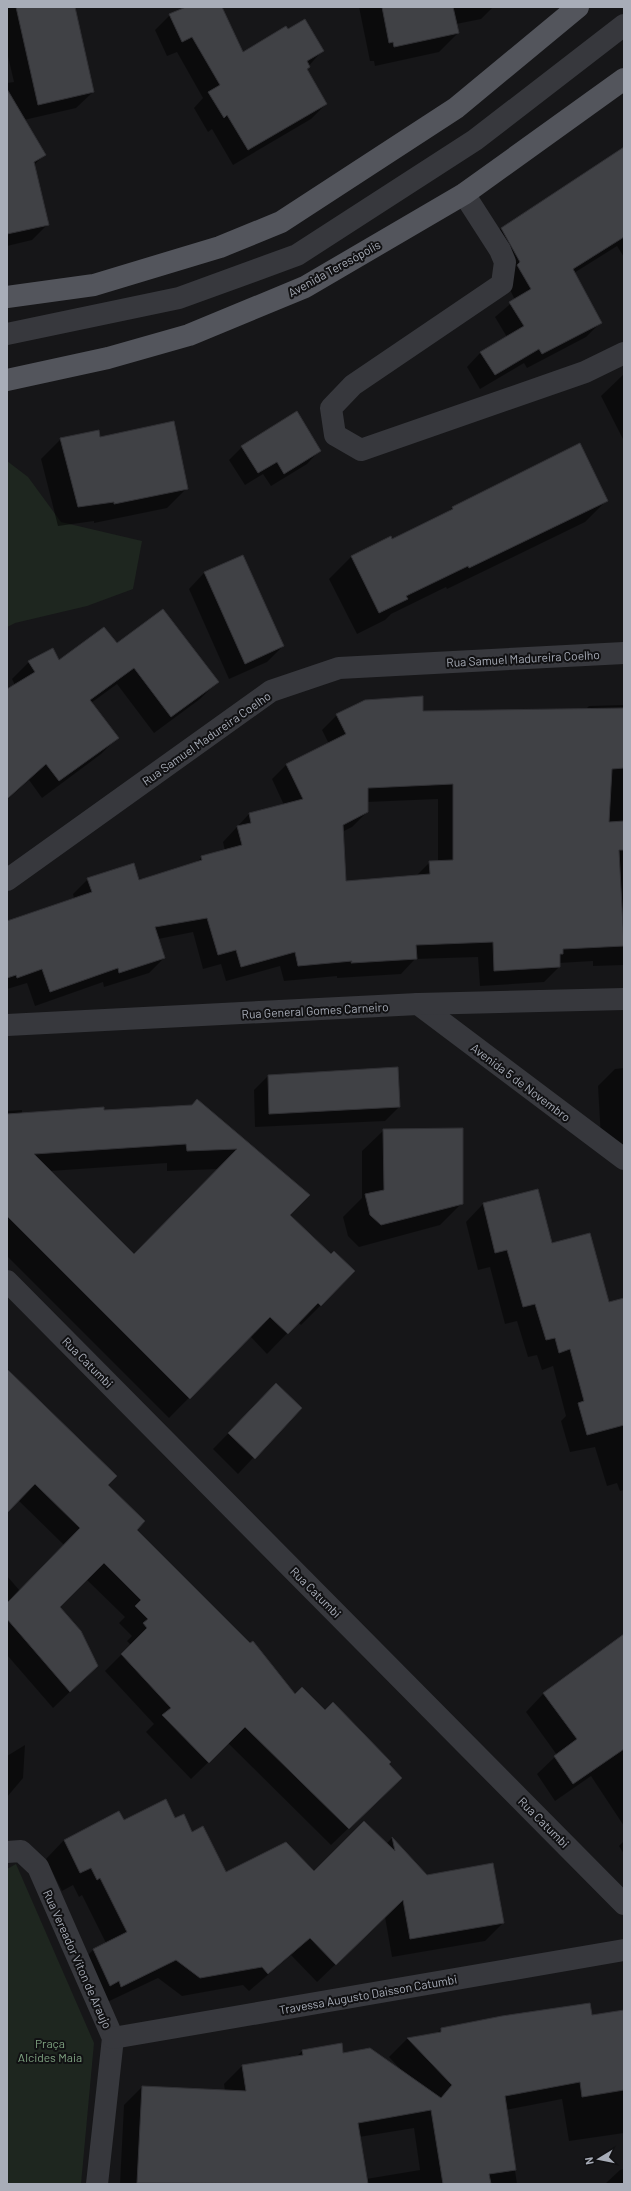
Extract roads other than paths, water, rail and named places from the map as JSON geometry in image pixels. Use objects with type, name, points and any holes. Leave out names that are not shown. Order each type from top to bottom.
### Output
[{"type":"main road","points":[[7,296],[94,285],[220,247],[281,222],[456,108],[578,7]]},
{"type":"main road","name":"Avenida Teresópolis","points":[[7,380],[108,358],[189,335],[305,287],[464,194],[624,79]]},
{"type":"street","points":[[7,334],[179,298],[297,255],[475,140],[624,25]]},
{"type":"street","points":[[464,194],[500,250],[505,262],[502,284],[353,386],[331,408],[335,435],[361,450],[585,372],[624,353]]},
{"type":"street","name":"Rua Samuel Madureira Coelho","points":[[7,880],[271,690],[338,668],[624,652]]},
{"type":"street","name":"Rua General Gomes Carneiro","points":[[7,1025],[418,1004],[624,998]]},
{"type":"street","name":"Avenida 5 de Novembro","points":[[418,1004],[624,1159]]},
{"type":"street","name":"Rua Catumbi","points":[[7,1281],[624,1904]]},
{"type":"street","name":"Rua Vereador Viton de Araujo","points":[[7,1852],[21,1851],[38,1867],[113,2038],[97,2184]]},
{"type":"street","name":"Travessa Augusto Daisson Catumbi","points":[[113,2038],[624,1950]]},
{"type":"park label","name":"Praça Alcides Maia","points":[[50,2050]]}]
